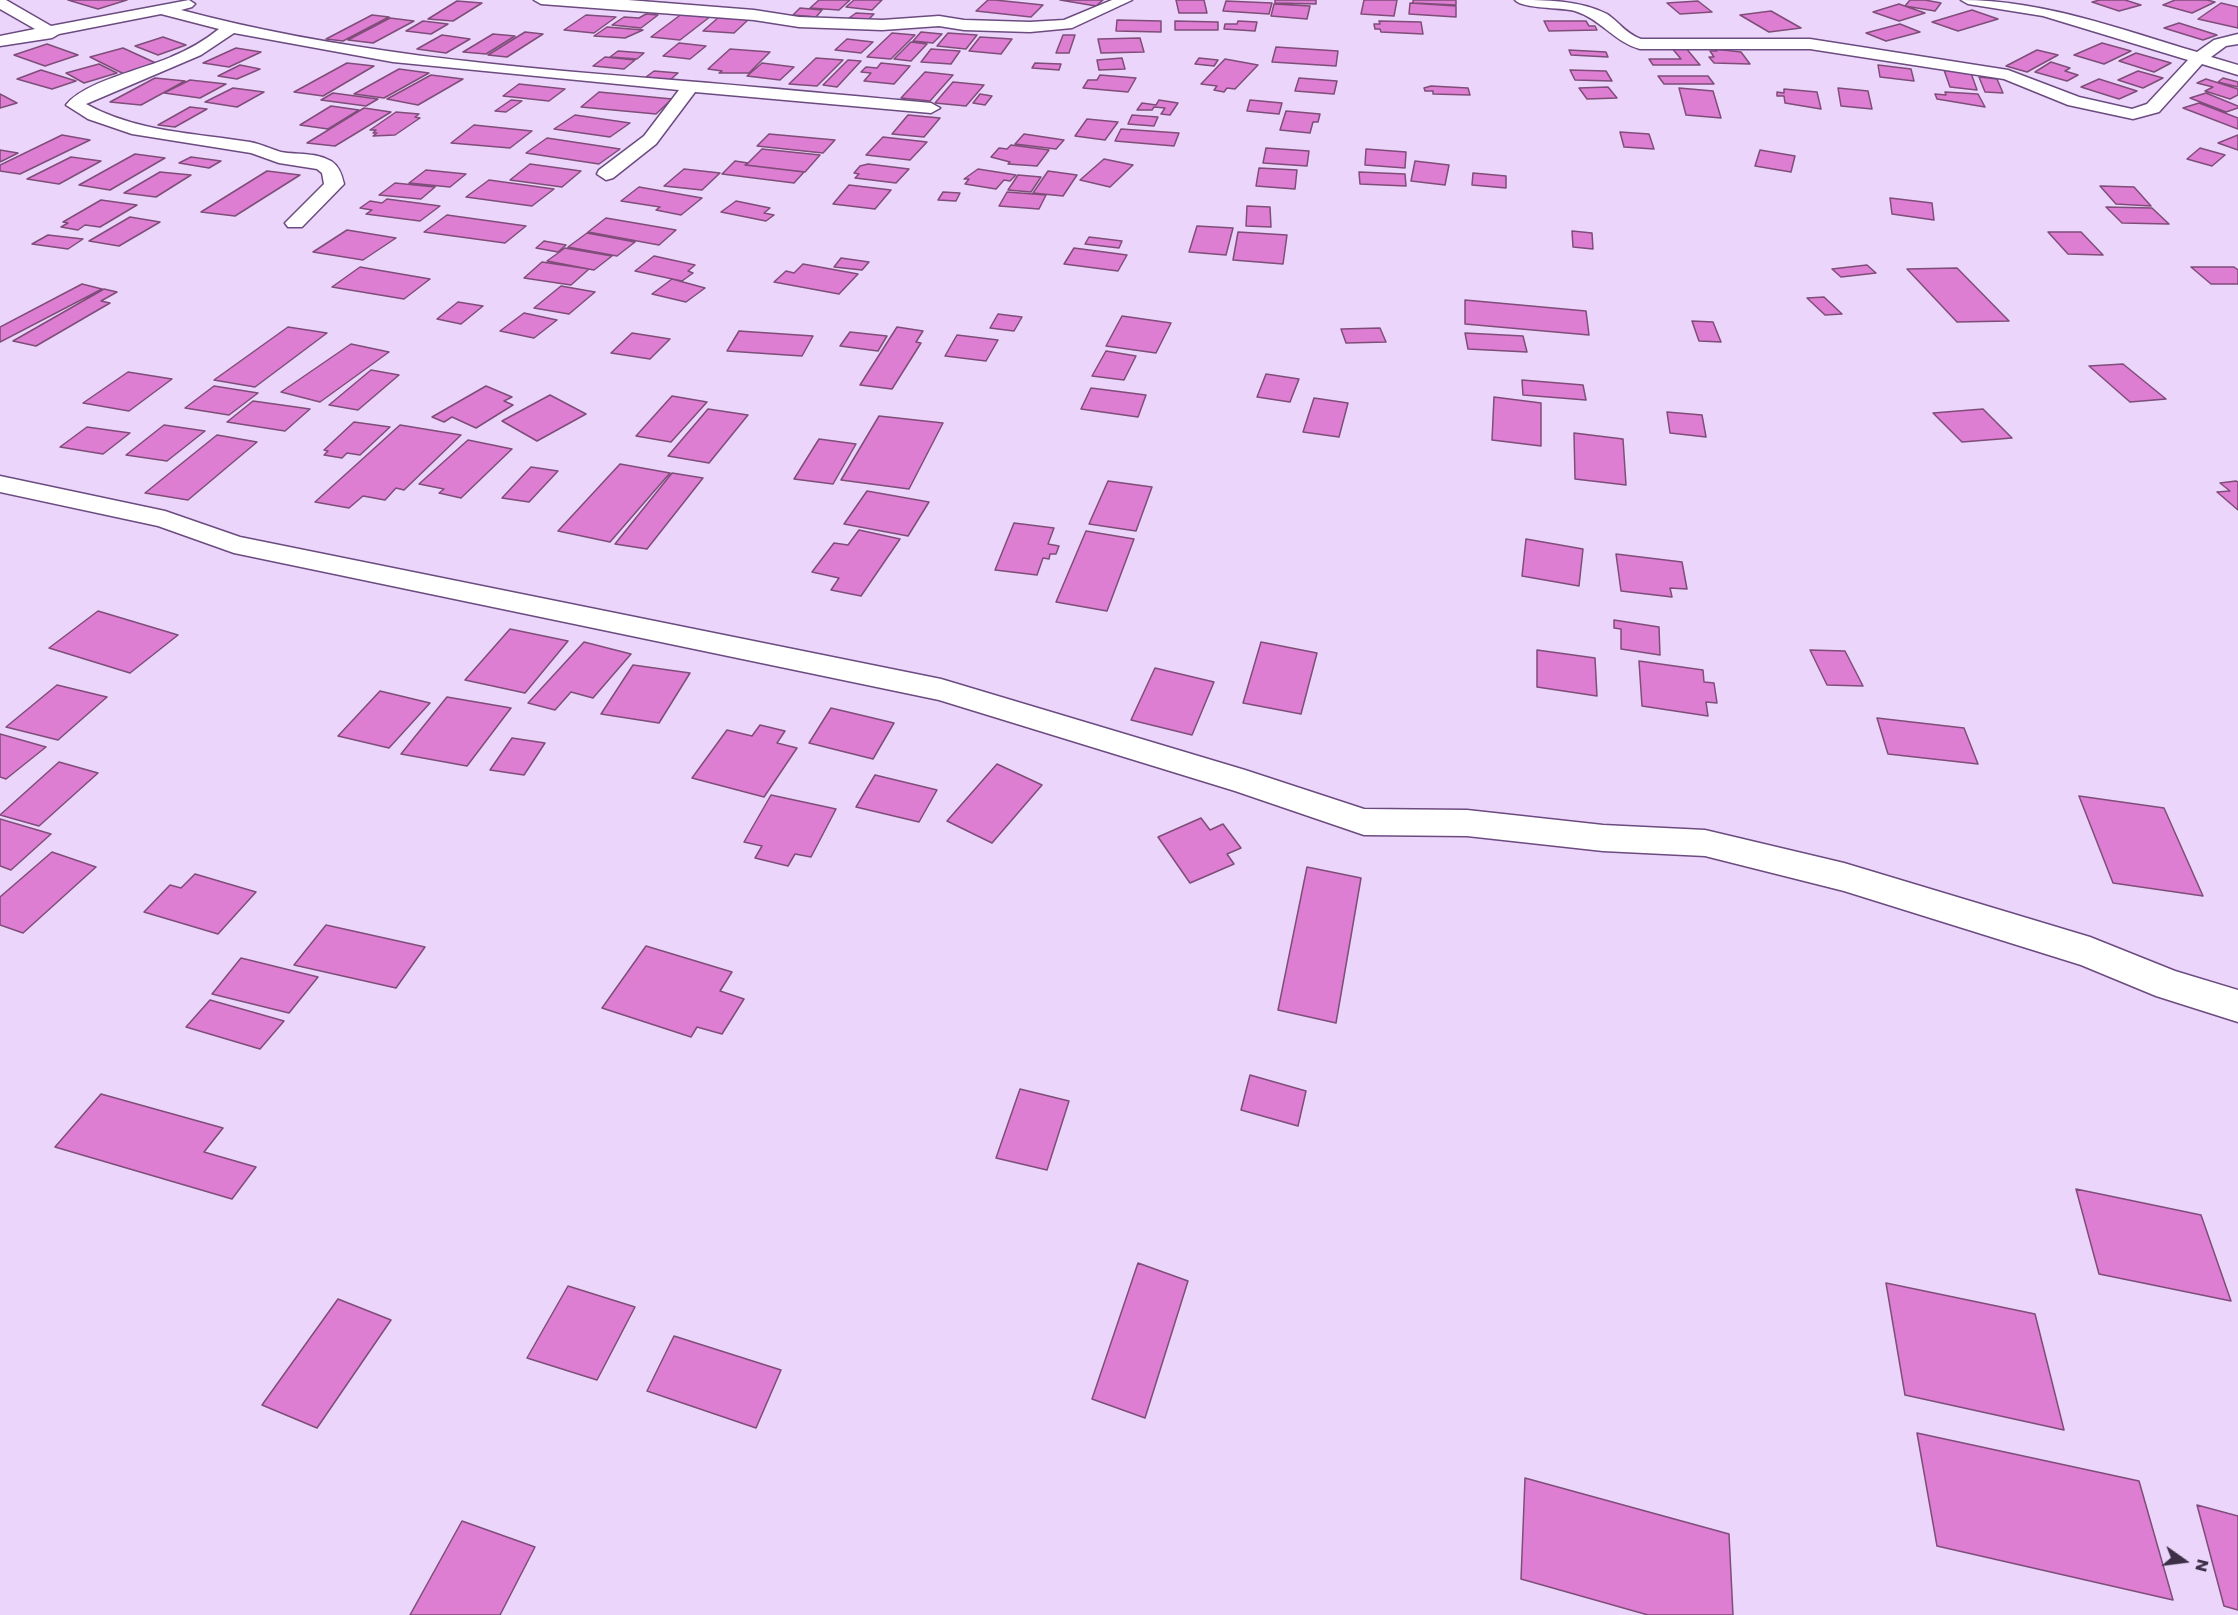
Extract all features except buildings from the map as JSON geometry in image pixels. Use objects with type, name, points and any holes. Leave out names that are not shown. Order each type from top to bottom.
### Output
[{"type":"street","points":[[0,41],[51,33],[205,0]]},
{"type":"street","points":[[541,0],[754,15],[799,22],[882,25],[939,21],[964,25],[1030,27],[1067,25],[1125,0]]},
{"type":"street","points":[[1522,0],[1591,5],[1622,38],[1640,44],[1810,44],[2008,75],[2074,101],[2133,114],[2153,108],[2157,99],[2218,44],[2238,39]]},
{"type":"street","points":[[1968,0],[2045,12],[2238,70]]},
{"type":"street","points":[[0,3],[51,33]]},
{"type":"street","points":[[164,10],[229,29],[366,56],[498,70],[932,108]]},
{"type":"street","points":[[229,29],[209,46],[113,83],[78,101],[75,105],[104,119],[180,141],[251,148],[276,157],[303,159],[326,165],[333,173],[334,184],[295,223]]},
{"type":"street","points":[[606,174],[650,140],[685,97],[689,86]]},
{"type":"street","points":[[0,484],[165,519],[234,544],[941,690],[1245,782],[1364,822],[1467,823],[1603,838],[1705,843],[1878,887],[2090,952],[2169,986],[2238,1006]]}]
